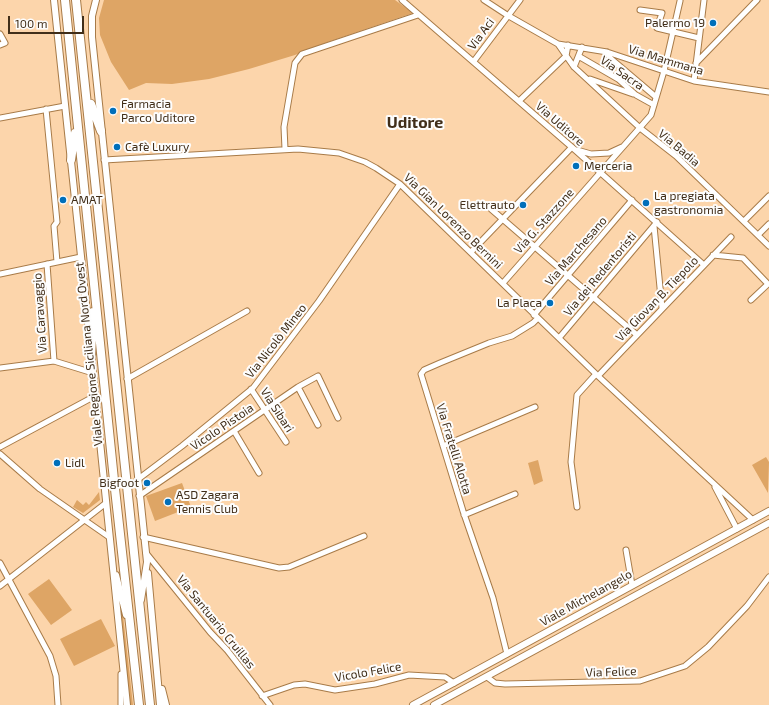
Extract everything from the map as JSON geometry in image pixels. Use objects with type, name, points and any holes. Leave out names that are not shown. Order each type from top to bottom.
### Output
[{"type":"main road","name":"Viale Regione Siciliana Nord Ovest","points":[[65,0],[139,705]]},
{"type":"main road","name":"Viale Regione Siciliana Nord Ovest","points":[[76,0],[150,705]]},
{"type":"main road","points":[[86,91],[101,132]]},
{"type":"main road","points":[[70,160],[77,122]]},
{"type":"main road","points":[[91,358],[93,273]]},
{"type":"street","name":"Viale Regione Siciliana Nord Ovest","points":[[54,0],[127,705]]},
{"type":"street","points":[[96,0],[91,26],[134,453],[147,562],[160,705]]},
{"type":"street","name":"Via Uditore","points":[[402,0],[573,148],[632,200],[655,224],[704,265]]},
{"type":"street","points":[[484,0],[558,44]]},
{"type":"street","name":"Via Aci","points":[[474,62],[507,15],[520,0]]},
{"type":"street","points":[[694,81],[704,0]]},
{"type":"street","points":[[696,63],[757,0]]},
{"type":"street","name":"Via G. Stazzone","points":[[502,283],[601,173],[640,128],[650,114],[664,71],[680,1]]},
{"type":"street","points":[[640,10],[662,14],[657,28],[699,38]]},
{"type":"street","points":[[285,149],[284,127],[295,64],[302,54],[418,15]]},
{"type":"street","points":[[0,34],[5,43],[0,45]]},
{"type":"street","name":"Via Mammana","points":[[558,44],[607,52],[694,81],[769,92]]},
{"type":"street","name":"Via Badia","points":[[558,44],[574,67],[640,128],[676,156],[769,246]]},
{"type":"street","points":[[519,101],[566,56],[568,45]]},
{"type":"street","points":[[574,67],[580,56],[582,47]]},
{"type":"street","points":[[607,52],[610,58],[656,97]]},
{"type":"street","name":"Via Sacra","points":[[580,56],[618,79],[636,95],[654,105]]},
{"type":"street","points":[[587,79],[636,95]]},
{"type":"street","points":[[0,118],[65,106]]},
{"type":"street","points":[[46,109],[58,222],[54,226],[57,262]]},
{"type":"street","points":[[471,252],[573,148],[591,154],[609,153],[625,145]]},
{"type":"street","name":"Via Gian Lorenzo Bernini","points":[[104,160],[285,149],[326,151],[353,158],[376,168],[400,184],[536,317],[753,520]]},
{"type":"street","name":"Via Nicolò Mineo","points":[[137,480],[200,432],[251,389],[315,307],[354,253],[400,184]]},
{"type":"street","points":[[744,221],[769,196]]},
{"type":"street","name":"Via Marchesano","points":[[536,317],[568,276],[632,200]]},
{"type":"street","points":[[491,209],[637,335]]},
{"type":"street","points":[[655,224],[662,308]]},
{"type":"street","name":"Via dei Redentoristi","points":[[559,338],[655,224]]},
{"type":"street","points":[[758,235],[769,224]]},
{"type":"street","name":"Via Giovan B. Tiepolo","points":[[577,507],[571,462],[577,395],[637,335],[731,236]]},
{"type":"street","points":[[714,255],[743,258],[768,284],[751,300]]},
{"type":"street","points":[[0,274],[81,257]]},
{"type":"street","name":"Via Caravaggio","points":[[47,264],[54,361]]},
{"type":"street","points":[[127,379],[246,311]]},
{"type":"street","name":"Via Fratelli Alotta","points":[[507,654],[493,598],[464,515],[421,376],[423,371],[490,343],[512,336],[533,323],[536,317]]},
{"type":"street","points":[[0,368],[54,361],[93,373]]},
{"type":"street","name":"Vicolo Pistoia","points":[[139,496],[298,387],[318,376],[338,418]]},
{"type":"street","points":[[298,387],[318,425]]},
{"type":"street","name":"Via Sibari","points":[[251,389],[266,409],[286,442]]},
{"type":"street","points":[[0,447],[96,396]]},
{"type":"street","points":[[443,446],[535,407]]},
{"type":"street","points":[[234,431],[259,473]]},
{"type":"street","points":[[123,437],[134,453]]},
{"type":"street","points":[[0,454],[40,489],[109,537]]},
{"type":"street","name":"Via Gian Lorenzo Bernini","points":[[713,482],[737,529]]},
{"type":"street","points":[[464,515],[515,494]]},
{"type":"street","points":[[0,586],[106,504]]},
{"type":"street","name":"Viale Michelangelo","points":[[413,705],[769,511]]},
{"type":"street","name":"Viale Michelangelo","points":[[434,705],[769,523]]},
{"type":"street","points":[[143,537],[279,568],[289,566],[364,536]]},
{"type":"street","points":[[110,550],[132,642]]},
{"type":"street","points":[[626,550],[632,585],[638,595]]},
{"type":"street","name":"Via Santuario Cruillas","points":[[146,553],[210,632],[227,650],[270,705]]},
{"type":"street","points":[[139,607],[146,579],[147,562]]},
{"type":"street","points":[[0,563],[50,656],[56,676],[58,705]]},
{"type":"street","name":"Via Felice","points":[[486,677],[495,683],[505,684],[640,681],[685,666],[708,647],[747,606],[769,577]]},
{"type":"street","points":[[120,637],[121,705]]},
{"type":"street","points":[[158,676],[166,705]]},
{"type":"street","name":"Vicolo Felice","points":[[262,696],[294,685],[306,684],[335,690],[374,684],[409,676],[445,677],[454,683]]},
{"type":"shaded area","points":[[104,0],[395,0],[413,13],[295,55],[249,69],[209,79],[172,84],[146,83],[129,90],[111,62],[100,35],[99,18]]},
{"type":"shaded area","points":[[766,457],[769,462],[768,493],[752,465]]},
{"type":"shaded area","points":[[538,460],[543,481],[534,485],[528,463]]},
{"type":"shaded area","name":"ASD Zagara Tennis Club","points":[[182,483],[191,507],[155,521],[146,496]]},
{"type":"shaded area","points":[[99,492],[100,500],[83,513],[73,507],[77,500],[83,505],[86,502],[89,505]]},
{"type":"shaded area","points":[[49,579],[72,610],[51,625],[28,594]]},
{"type":"shaded area","points":[[121,608],[123,615],[133,705],[129,705]]},
{"type":"shaded area","points":[[101,619],[115,646],[74,666],[60,639]]},
{"type":"place","name":"Palermo 19","points":[[713,23]]},
{"type":"place","name":"Farmacia Parco Uditore","points":[[113,111]]},
{"type":"place","name":"Cafè Luxury","points":[[117,147]]},
{"type":"place","name":"Merceria","points":[[576,166]]},
{"type":"place","name":"AMAT","points":[[63,200]]},
{"type":"place","name":"La pregiata gastronomia","points":[[646,203]]},
{"type":"place","name":"Elettrauto","points":[[523,205]]},
{"type":"place","name":"La Placa","points":[[550,303]]},
{"type":"place","name":"Lidl","points":[[57,463]]},
{"type":"place","name":"Bigfoot","points":[[147,483]]},
{"type":"place","name":"ASD Zagara Tennis Club","points":[[168,502]]},
{"type":"district","name":"Uditore","points":[[415,123]]}]
